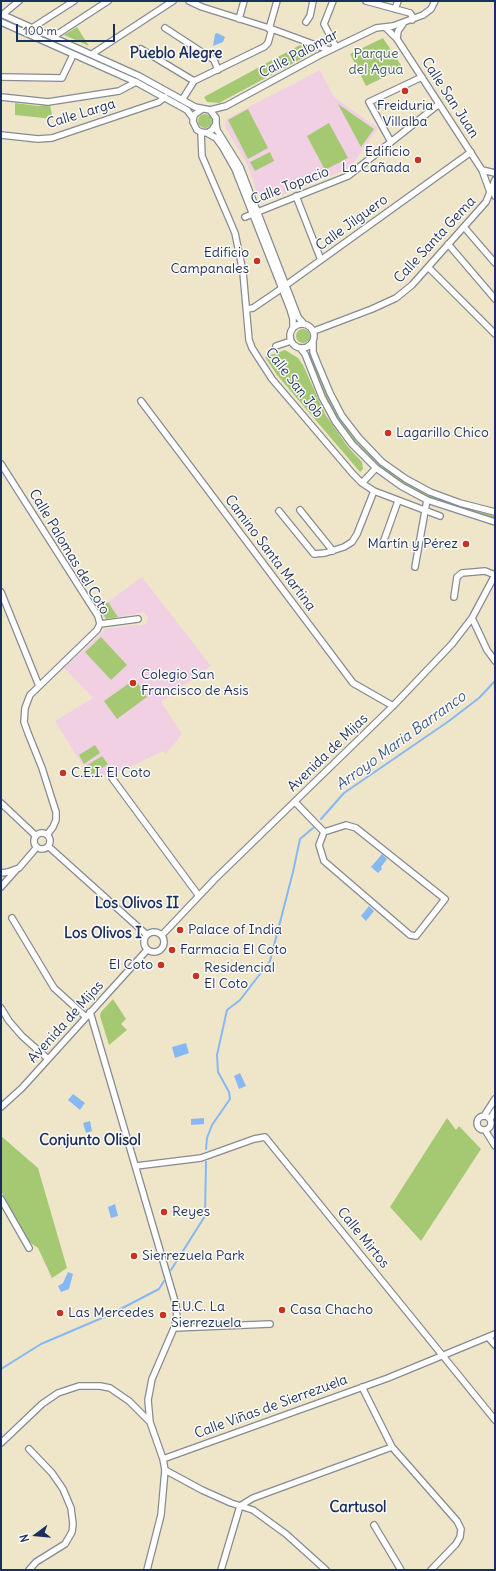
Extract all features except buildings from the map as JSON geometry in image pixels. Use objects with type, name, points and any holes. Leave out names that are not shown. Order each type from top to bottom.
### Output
[{"type":"street","points":[[20,1],[2,15],[139,76],[195,107],[210,110],[216,121],[218,130],[240,167],[284,286],[298,317],[304,324]]},
{"type":"street","points":[[32,28],[74,1]]},
{"type":"street","points":[[53,37],[108,1]]},
{"type":"street","points":[[92,54],[173,1]]},
{"type":"street","points":[[189,1],[202,8],[270,29],[329,50]]},
{"type":"street","points":[[239,19],[244,1]]},
{"type":"street","points":[[182,100],[194,81],[264,47],[268,43],[277,1]]},
{"type":"street","points":[[306,22],[310,16],[313,1]]},
{"type":"street","points":[[333,1],[324,24],[336,47]]},
{"type":"street","points":[[366,1],[410,13],[412,20]]},
{"type":"street","points":[[395,9],[398,1]]},
{"type":"street","name":"Calle Palomar","points":[[210,110],[226,106],[329,50],[376,28],[386,28],[412,20],[428,12],[435,1]]},
{"type":"street","points":[[1,22],[136,82],[187,110],[193,118],[194,127],[216,138],[222,146],[256,212]]},
{"type":"street","points":[[397,39],[398,31],[403,24]]},
{"type":"street","points":[[166,28],[214,60],[218,70]]},
{"type":"street","points":[[386,28],[397,39]]},
{"type":"street","name":"Calle San Juan","points":[[397,39],[482,170],[490,192]]},
{"type":"street","points":[[142,49],[194,81]]},
{"type":"street","points":[[1,77],[62,78],[73,55]]},
{"type":"street","points":[[391,142],[369,102],[422,77]]},
{"type":"street","points":[[1,97],[48,102],[119,91],[136,82]]},
{"type":"street","name":"Calle Larga","points":[[1,135],[38,139],[52,138],[159,102],[164,97]]},
{"type":"street","name":"Calle Topacio","points":[[245,216],[348,176],[439,104]]},
{"type":"street","name":"Calle Palomar","points":[[216,121],[226,106]]},
{"type":"street","points":[[193,118],[198,111],[202,109]]},
{"type":"street","points":[[204,132],[212,130],[216,121]]},
{"type":"street","name":"Calle San Job","points":[[204,132],[202,156],[235,233],[243,272],[249,340],[252,348],[272,379],[362,483],[374,491],[440,516]]},
{"type":"street","name":"Calle Jilguero","points":[[247,309],[253,308],[470,152]]},
{"type":"street","points":[[482,170],[495,173]]},
{"type":"street","points":[[494,182],[495,196]]},
{"type":"street","name":"Calle Santa Gema","points":[[314,331],[372,309],[396,298],[412,285],[488,200],[494,182]]},
{"type":"street","points":[[296,196],[321,260]]},
{"type":"street","points":[[488,200],[495,200]]},
{"type":"street","points":[[464,227],[495,263]]},
{"type":"street","points":[[448,244],[495,299]]},
{"type":"street","points":[[428,267],[495,334]]},
{"type":"street","points":[[284,286],[293,319],[293,328],[290,334],[291,341],[305,354],[322,397],[335,421],[352,444],[376,468],[401,486],[427,500],[495,522]]},
{"type":"street","points":[[293,328],[296,325],[304,324],[310,326],[314,331],[314,352],[330,393],[342,416],[359,438],[382,462],[406,479],[430,492],[495,512]]},
{"type":"street","points":[[276,346],[291,341]]},
{"type":"street","points":[[301,349],[308,348],[313,343]]},
{"type":"street","name":"Camino Santa Martina","points":[[140,401],[353,683],[393,706]]},
{"type":"street","name":"Calle Palomas del Coto","points":[[1,464],[98,616],[100,624],[96,630],[30,695],[25,708],[24,715],[28,733],[42,768],[56,812],[54,827],[47,835]]},
{"type":"street","points":[[362,483],[376,468]]},
{"type":"street","points":[[279,511],[314,554],[333,551],[352,542],[358,534],[374,491]]},
{"type":"street","points":[[415,567],[427,500]]},
{"type":"street","points":[[383,543],[398,501]]},
{"type":"street","points":[[300,510],[333,551]]},
{"type":"street","points":[[454,596],[457,577],[462,573],[485,571],[495,575]]},
{"type":"street","name":"Avenida de Mijas","points":[[162,935],[199,896],[393,706],[452,644],[472,618],[495,575]]},
{"type":"street","points":[[1,592],[39,686]]},
{"type":"street","points":[[472,618],[487,650],[495,661]]},
{"type":"street","points":[[100,624],[138,619]]},
{"type":"street","points":[[112,778],[199,896]]},
{"type":"street","points":[[295,802],[324,832]]},
{"type":"street","points":[[1,803],[36,836]]},
{"type":"street","points":[[346,825],[356,828],[445,899],[416,936],[410,936],[324,861],[319,845],[324,832],[346,825]]},
{"type":"street","points":[[42,833],[47,835],[50,839],[48,846],[44,848],[37,846],[34,842],[36,836],[42,833]]},
{"type":"street","points":[[1,887],[37,846]]},
{"type":"street","points":[[48,846],[147,935]]},
{"type":"street","points":[[1,872],[8,872],[19,868]]},
{"type":"street","points":[[12,918],[54,988],[86,1017]]},
{"type":"street","points":[[156,932],[162,935],[165,941],[163,949],[154,953],[147,950],[144,943],[147,935],[156,932]]},
{"type":"street","name":"Avenida de Mijas","points":[[1,1108],[19,1091],[147,950]]},
{"type":"street","points":[[1,1008],[9,1021],[22,1036],[48,1058]]},
{"type":"street","points":[[90,1012],[176,1305],[177,1318],[152,1379],[148,1400],[150,1422],[163,1459],[165,1470],[160,1515],[147,1570]]},
{"type":"street","points":[[495,1099],[484,1116],[480,1117],[477,1123],[478,1128],[484,1130],[495,1146]]},
{"type":"street","points":[[484,1130],[491,1126],[490,1119],[495,1111]]},
{"type":"street","points":[[484,1116],[490,1119]]},
{"type":"street","name":"Calle Mirtos","points":[[136,1166],[201,1158],[254,1138],[265,1137],[495,1420]]},
{"type":"street","points":[[1,1199],[29,1248]]},
{"type":"street","points":[[174,1328],[270,1324]]},
{"type":"street","name":"Calle Viñas de Sierrezuela","points":[[163,1459],[362,1388],[495,1334]]},
{"type":"street","points":[[488,1337],[495,1345]]},
{"type":"street","points":[[1,1443],[42,1404],[58,1393],[79,1386],[100,1386],[110,1388],[129,1401],[150,1422]]},
{"type":"street","points":[[362,1388],[392,1447],[457,1521],[460,1528],[460,1536],[456,1544],[431,1570]]},
{"type":"street","points":[[221,1570],[240,1506],[253,1498],[392,1447]]},
{"type":"street","points":[[29,1449],[52,1473],[63,1489],[71,1508],[73,1524],[72,1532],[65,1544],[42,1557],[30,1567],[29,1570]]},
{"type":"street","points":[[165,1470],[202,1490],[231,1503],[253,1510],[286,1534],[326,1570]]},
{"type":"street","points":[[374,1525],[401,1570]]},
{"type":"shaded area","points":[[320,70],[334,97],[378,128],[350,168],[261,203],[247,164],[225,127],[226,119]]},
{"type":"shaded area","name":"Colegio San Francisco de Asis","points":[[142,577],[211,666],[161,702],[182,734],[166,754],[163,751],[128,768],[91,779],[55,721],[93,698],[64,668],[106,629],[136,625],[140,626],[146,624],[148,618],[144,612],[118,617],[108,602]]},
{"type":"green space","points":[[1,17],[137,78],[187,106],[186,107],[137,80],[1,19]]},
{"type":"green space","points":[[77,27],[89,46],[64,35]]},
{"type":"green space","name":"Parque del Agua","points":[[383,38],[403,68],[366,86],[350,54]]},
{"type":"green space","points":[[300,45],[316,51],[219,103],[207,102],[204,97]]},
{"type":"green space","points":[[15,103],[38,106],[50,105],[53,119],[15,115]]},
{"type":"green space","points":[[338,104],[374,129],[361,147]]},
{"type":"green space","points":[[248,109],[268,148],[248,159],[228,120]]},
{"type":"green space","points":[[202,114],[208,114],[212,118],[212,124],[208,128],[202,128],[198,124],[198,118]]},
{"type":"green space","points":[[329,123],[348,158],[325,170],[307,136]]},
{"type":"green space","points":[[270,152],[274,161],[255,171],[250,162]]},
{"type":"green space","points":[[300,329],[306,329],[310,333],[310,339],[306,343],[300,343],[296,339],[296,333]]},
{"type":"green space","points":[[285,350],[298,358],[303,365],[325,414],[348,447],[362,462],[363,469],[360,472],[277,375],[265,357]]},
{"type":"green space","points":[[310,352],[327,394],[340,418],[356,441],[380,464],[404,481],[429,495],[458,506],[495,516],[495,519],[457,508],[428,497],[403,484],[378,466],[354,442],[337,420],[308,353]]},
{"type":"green space","points":[[108,602],[118,617],[106,619],[99,608]]},
{"type":"green space","points":[[101,637],[127,665],[111,680],[85,652]]},
{"type":"green space","points":[[135,679],[147,697],[117,719],[104,701]]},
{"type":"green space","points":[[95,745],[100,753],[84,764],[79,755]]},
{"type":"green space","points":[[102,756],[108,764],[92,775],[86,766]]},
{"type":"green space","points":[[113,999],[126,1019],[121,1024],[127,1030],[109,1045],[100,1016],[101,1012]]},
{"type":"green space","points":[[447,1118],[456,1130],[459,1126],[481,1149],[421,1241],[390,1207]]},
{"type":"green space","points":[[1,1136],[38,1168],[67,1268],[52,1278],[38,1248],[28,1241],[1,1191]]},
{"type":"water","points":[[217,33],[225,37],[223,42],[213,46],[215,34]]},
{"type":"water","points":[[382,854],[387,859],[381,867],[382,869],[378,873],[371,867]]},
{"type":"water","points":[[369,906],[374,911],[366,921],[361,916]]},
{"type":"water","points":[[186,1043],[189,1053],[175,1058],[172,1047]]},
{"type":"water","points":[[240,1073],[246,1086],[239,1089],[234,1076]]},
{"type":"water","points":[[73,1094],[85,1103],[80,1110],[68,1100]]},
{"type":"water","points":[[204,1118],[204,1124],[191,1125],[191,1119]]},
{"type":"water","points":[[90,1121],[92,1131],[86,1133],[83,1123]]},
{"type":"water","points":[[115,1204],[118,1216],[111,1218],[108,1207]]},
{"type":"water","points":[[68,1272],[73,1274],[69,1289],[61,1292],[58,1286],[63,1283]]},
{"type":"waterway","name":"Arroyo Maria Barranco","points":[[321,819],[344,793],[449,721],[479,698],[495,681]]},
{"type":"waterway","name":"Arroyo Maria Barranco","points":[[206,1149],[207,1138],[212,1125],[230,1099],[229,1092],[218,1072],[217,1055],[227,1010],[240,1000],[270,961],[300,839],[313,828]]},
{"type":"waterway","name":"Arroyo Maria Barranco","points":[[171,1270],[205,1216],[206,1162]]},
{"type":"waterway","name":"Arroyo Maria Barranco","points":[[1,1369],[41,1344],[109,1315],[159,1289],[164,1281]]},
{"type":"place","name":"Freiduria Villalba","points":[[405,91]]},
{"type":"place","name":"Edificio La Cañada","points":[[418,160]]},
{"type":"place","name":"Edificio Campanales","points":[[257,261]]},
{"type":"place","name":"Lagarillo Chico","points":[[388,433]]},
{"type":"place","name":"Martín y Pérez","points":[[466,544]]},
{"type":"place","name":"Colegio San Francisco de Asis","points":[[133,683]]},
{"type":"place","name":"C.E.I. El Coto","points":[[63,773]]},
{"type":"place","name":"Palace of India","points":[[180,930]]},
{"type":"place","name":"Farmacia El Coto","points":[[172,950]]},
{"type":"place","name":"El Coto","points":[[161,965]]},
{"type":"place","name":"Residencial El Coto","points":[[196,976]]},
{"type":"place","name":"Reyes","points":[[164,1212]]},
{"type":"place","name":"Sierrezuela Park","points":[[134,1256]]},
{"type":"place","name":"Casa Chacho","points":[[282,1310]]},
{"type":"place","name":"Las Mercedes","points":[[60,1313]]},
{"type":"place","name":"E.U.C. La Sierrezuela","points":[[163,1315]]},
{"type":"district","name":"Pueblo Alegre","points":[[176,54]]},
{"type":"district","name":"Los Olivos II","points":[[137,904]]},
{"type":"district","name":"Los Olivos I","points":[[103,934]]},
{"type":"district","name":"Conjunto Olisol","points":[[90,1141]]},
{"type":"district","name":"Cartusol","points":[[358,1508]]}]
